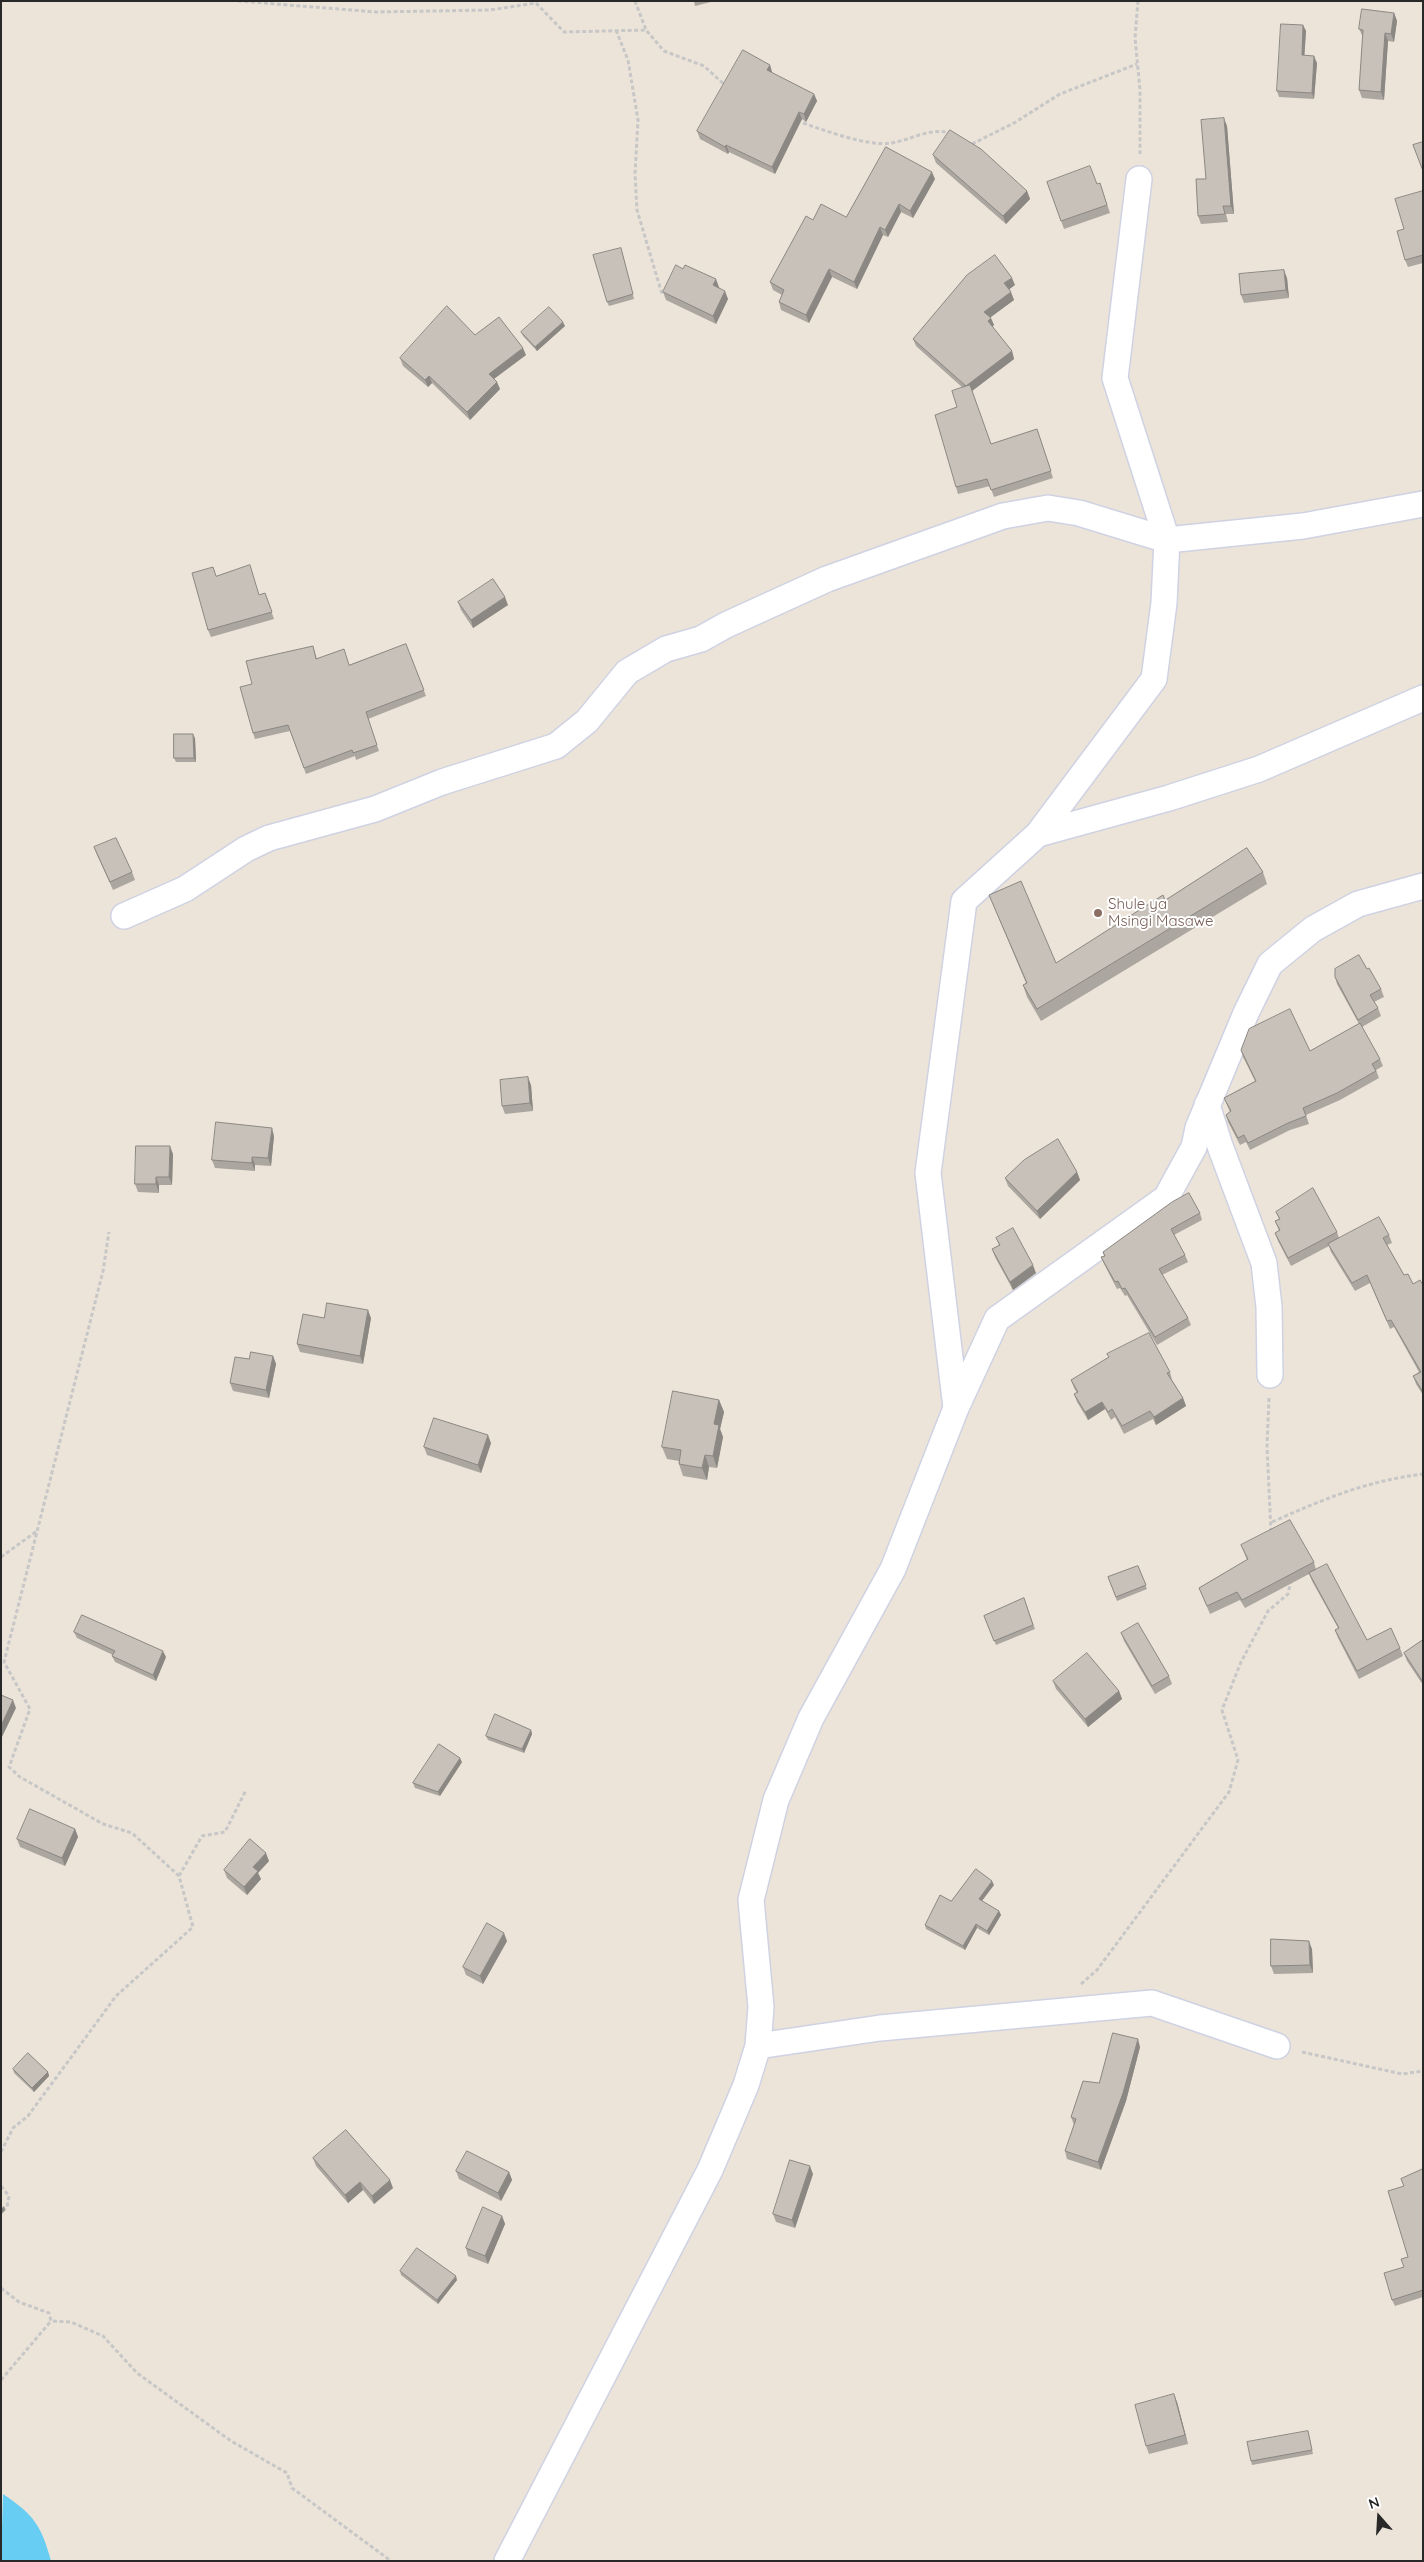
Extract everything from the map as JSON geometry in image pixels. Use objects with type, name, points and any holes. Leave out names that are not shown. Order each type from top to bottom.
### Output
[{"type":"street","points":[[956,1408],[928,1173],[964,901],[1038,834],[1154,679],[1164,603],[1167,540],[1115,378],[1139,179]]},
{"type":"street","points":[[124,916],[185,888],[246,849],[269,838],[375,809],[442,782],[556,746],[587,721],[627,672],[666,649],[701,639],[726,625],[827,579],[1003,516],[1048,508],[1088,516],[1167,540],[1303,526],[1423,504]]},
{"type":"street","points":[[1038,834],[1169,798],[1259,769],[1423,698]]},
{"type":"street","points":[[507,2561],[710,2170],[746,2085],[758,2046],[761,2006],[751,1900],[776,1800],[811,1718],[893,1569],[956,1408],[997,1319],[1166,1198],[1194,1147],[1207,1105],[1246,1013],[1270,964],[1313,929],[1358,904],[1423,886]]},
{"type":"street","points":[[1207,1105],[1220,1146],[1264,1263],[1269,1307],[1270,1375]]},
{"type":"street","points":[[758,2046],[880,2028],[1152,2003],[1277,2046]]},
{"type":"path","points":[[238,1],[376,12],[490,10],[536,3],[564,32],[646,30]]},
{"type":"path","points":[[634,1],[646,30],[664,50],[704,66],[730,89]]},
{"type":"path","points":[[1138,1],[1135,38],[1140,90],[1139,179]]},
{"type":"path","points":[[616,30],[628,60],[638,120],[635,174],[636,210],[662,294]]},
{"type":"path","points":[[965,140],[974,145],[1060,94],[1137,64]]},
{"type":"path","points":[[792,120],[847,138],[890,144],[927,132],[949,132],[957,136]]},
{"type":"path","points":[[1,2152],[13,2128],[28,2116],[116,1996],[193,1927],[179,1876],[132,1833],[103,1824],[20,1776],[9,1767],[30,1709],[4,1662],[103,1271],[108,1232]]},
{"type":"path","points":[[1270,1375],[1267,1446],[1272,1522],[1270,1538]]},
{"type":"path","points":[[1272,1522],[1337,1493],[1390,1478],[1423,1474]]},
{"type":"path","points":[[1,1557],[38,1530]]},
{"type":"path","points":[[1074,1989],[1097,1970],[1229,1792],[1238,1760],[1222,1710],[1240,1662],[1268,1611],[1288,1594],[1292,1577]]},
{"type":"path","points":[[179,1876],[202,1836],[225,1832],[246,1790]]},
{"type":"path","points":[[1277,2046],[1402,2074],[1423,2071]]},
{"type":"path","points":[[1,2186],[9,2196],[7,2207],[1,2214]]},
{"type":"path","points":[[1,2288],[19,2302],[49,2313],[52,2321]]},
{"type":"path","points":[[1,2380],[52,2321]]},
{"type":"path","points":[[52,2321],[71,2322],[103,2336],[137,2372],[231,2441],[287,2473],[292,2488],[391,2561]]},
{"type":"water","points":[[3,2494],[22,2508],[35,2522],[44,2538],[51,2561],[1,2561]]},
{"type":"building","points":[[1362,9],[1394,13],[1391,34],[1385,33],[1381,92],[1359,90],[1363,30],[1359,29]]},
{"type":"building","points":[[1281,24],[1303,25],[1302,55],[1314,56],[1312,93],[1277,91]]},
{"type":"building","points":[[743,50],[770,65],[767,70],[814,94],[804,114],[799,112],[772,167],[726,145],[725,147],[697,131]]},
{"type":"building","points":[[1224,118],[1231,206],[1223,206],[1225,214],[1198,216],[1196,179],[1206,179],[1201,120]]},
{"type":"building","points":[[950,130],[981,149],[1027,191],[1003,216],[933,155]]},
{"type":"building","points":[[1423,142],[1423,171],[1413,145]]},
{"type":"building","points":[[886,147],[932,172],[910,211],[899,204],[885,230],[880,227],[854,282],[829,269],[806,315],[779,302],[784,290],[770,282],[806,216],[813,220],[821,204],[846,217]]},
{"type":"building","points":[[1090,166],[1097,184],[1100,183],[1107,205],[1061,221],[1047,182]]},
{"type":"building","points":[[1423,191],[1423,255],[1405,260],[1397,231],[1404,229],[1395,199]]},
{"type":"building","points":[[621,248],[633,294],[607,302],[593,255]]},
{"type":"building","points":[[995,255],[1012,278],[1004,283],[1011,292],[984,312],[991,318],[988,321],[1012,351],[966,386],[913,339],[967,275]]},
{"type":"building","points":[[676,265],[683,269],[685,265],[716,279],[713,285],[725,291],[713,316],[663,292]]},
{"type":"building","points":[[1284,270],[1286,290],[1241,295],[1239,274]]},
{"type":"building","points":[[447,306],[475,335],[499,317],[523,348],[489,374],[497,382],[467,412],[429,376],[425,380],[400,358]]},
{"type":"building","points":[[549,307],[563,322],[535,347],[521,332]]},
{"type":"building","points":[[970,385],[991,444],[1037,429],[1051,471],[991,490],[987,479],[956,487],[935,415],[957,407],[952,391]]},
{"type":"building","points":[[250,565],[259,595],[265,593],[272,612],[208,630],[192,573],[213,567],[216,576]]},
{"type":"building","points":[[493,579],[505,597],[471,620],[458,602]]},
{"type":"building","points":[[406,644],[424,690],[366,712],[377,745],[353,753],[352,750],[304,768],[288,725],[253,733],[240,687],[252,684],[246,661],[313,646],[316,659],[344,649],[349,665]]},
{"type":"building","points":[[174,734],[193,734],[194,758],[174,758]]},
{"type":"building","points":[[116,838],[132,872],[110,882],[94,847]]},
{"type":"building","points":[[1247,848],[1263,872],[1037,1009],[1023,985],[1027,983],[989,895],[1021,881],[1056,963],[1163,895],[1165,900]]},
{"type":"building","points":[[1359,955],[1381,989],[1370,995],[1378,1008],[1358,1020],[1335,977],[1335,969]]},
{"type":"building","points":[[1290,1009],[1310,1051],[1360,1023],[1380,1059],[1372,1064],[1376,1071],[1337,1093],[1303,1108],[1306,1116],[1248,1143],[1244,1135],[1238,1138],[1226,1115],[1231,1111],[1224,1098],[1256,1081],[1241,1050],[1249,1029]]},
{"type":"building","points":[[528,1077],[530,1103],[502,1106],[500,1080]]},
{"type":"building","points":[[216,1122],[272,1128],[268,1158],[252,1157],[252,1163],[212,1160]]},
{"type":"building","points":[[1058,1139],[1077,1172],[1037,1211],[1005,1178],[1024,1160]]},
{"type":"building","points":[[136,1146],[170,1146],[169,1177],[156,1177],[156,1184],[135,1184]]},
{"type":"building","points":[[1313,1188],[1337,1232],[1288,1258],[1275,1233],[1280,1230],[1275,1221],[1280,1219],[1276,1212]]},
{"type":"building","points":[[1189,1193],[1200,1213],[1171,1229],[1185,1255],[1159,1269],[1188,1318],[1155,1337],[1125,1288],[1122,1289],[1118,1281],[1115,1282],[1101,1257],[1105,1256],[1103,1252],[1172,1202]]},
{"type":"building","points":[[1379,1217],[1389,1235],[1383,1238],[1404,1275],[1408,1274],[1413,1284],[1420,1280],[1423,1285],[1423,1392],[1413,1376],[1421,1372],[1391,1320],[1387,1321],[1367,1275],[1352,1283],[1328,1244]]},
{"type":"building","points":[[1013,1228],[1033,1265],[1010,1282],[992,1249],[1000,1245],[996,1238]]},
{"type":"building","points":[[327,1303],[368,1310],[360,1356],[297,1344],[303,1314],[324,1318]]},
{"type":"building","points":[[1149,1333],[1170,1372],[1167,1373],[1183,1398],[1154,1417],[1150,1411],[1122,1426],[1112,1409],[1108,1412],[1102,1402],[1085,1412],[1074,1394],[1078,1392],[1071,1380],[1109,1357],[1107,1354]]},
{"type":"building","points":[[251,1352],[273,1356],[266,1390],[230,1383],[235,1357],[249,1359]]},
{"type":"building","points":[[673,1391],[719,1400],[714,1424],[719,1425],[713,1456],[705,1455],[702,1468],[679,1464],[681,1450],[662,1447]]},
{"type":"building","points":[[434,1418],[488,1435],[478,1465],[424,1447]]},
{"type":"building","points":[[1290,1520],[1314,1562],[1242,1600],[1237,1592],[1207,1606],[1199,1588],[1248,1559],[1241,1545]]},
{"type":"building","points":[[1327,1564],[1367,1640],[1391,1628],[1400,1648],[1357,1671],[1335,1630],[1339,1628],[1309,1573]]},
{"type":"building","points":[[1138,1566],[1146,1585],[1116,1597],[1108,1577]]},
{"type":"building","points":[[1024,1598],[1033,1625],[994,1641],[984,1616]]},
{"type":"building","points":[[82,1615],[163,1651],[153,1675],[112,1656],[115,1651],[74,1632]]},
{"type":"building","points":[[1138,1623],[1169,1676],[1152,1686],[1121,1633]]},
{"type":"building","points":[[1423,1640],[1423,1682],[1404,1653]]},
{"type":"building","points":[[1087,1653],[1119,1691],[1085,1719],[1053,1681]]},
{"type":"building","points":[[1,1695],[13,1700],[1,1726]]},
{"type":"building","points":[[495,1714],[531,1730],[522,1749],[486,1736]]},
{"type":"building","points":[[439,1744],[460,1758],[438,1792],[413,1783]]},
{"type":"building","points":[[30,1809],[75,1829],[62,1858],[17,1839]]},
{"type":"building","points":[[250,1839],[266,1853],[253,1867],[258,1871],[244,1887],[224,1870]]},
{"type":"building","points":[[976,1869],[992,1881],[979,1899],[999,1911],[987,1931],[976,1924],[963,1946],[925,1925],[940,1895],[951,1901]]},
{"type":"building","points":[[487,1923],[504,1933],[480,1976],[463,1967]]},
{"type":"building","points":[[1271,1939],[1309,1941],[1310,1965],[1271,1966]]},
{"type":"building","points":[[1113,2033],[1138,2039],[1123,2093],[1098,2162],[1065,2151],[1076,2119],[1071,2117],[1083,2081],[1099,2083]]},
{"type":"building","points":[[28,2053],[48,2072],[32,2088],[13,2069]]},
{"type":"building","points":[[346,2130],[390,2180],[372,2196],[360,2182],[345,2195],[313,2158]]},
{"type":"building","points":[[467,2151],[509,2172],[498,2193],[456,2171]]},
{"type":"building","points":[[790,2160],[810,2166],[792,2220],[773,2214]]},
{"type":"building","points":[[1423,2169],[1423,2290],[1392,2300],[1384,2273],[1404,2267],[1401,2259],[1408,2257],[1388,2191],[1404,2186],[1401,2179]]},
{"type":"building","points":[[483,2207],[502,2216],[485,2256],[466,2248]]},
{"type":"building","points":[[417,2248],[456,2276],[437,2300],[400,2271]]},
{"type":"building","points":[[1174,2394],[1185,2435],[1146,2446],[1135,2405]]},
{"type":"building","points":[[1308,2431],[1312,2450],[1251,2461],[1247,2442]]},
{"type":"place","name":"Shule ya Msingi Masawe","points":[[1098,913]]}]
